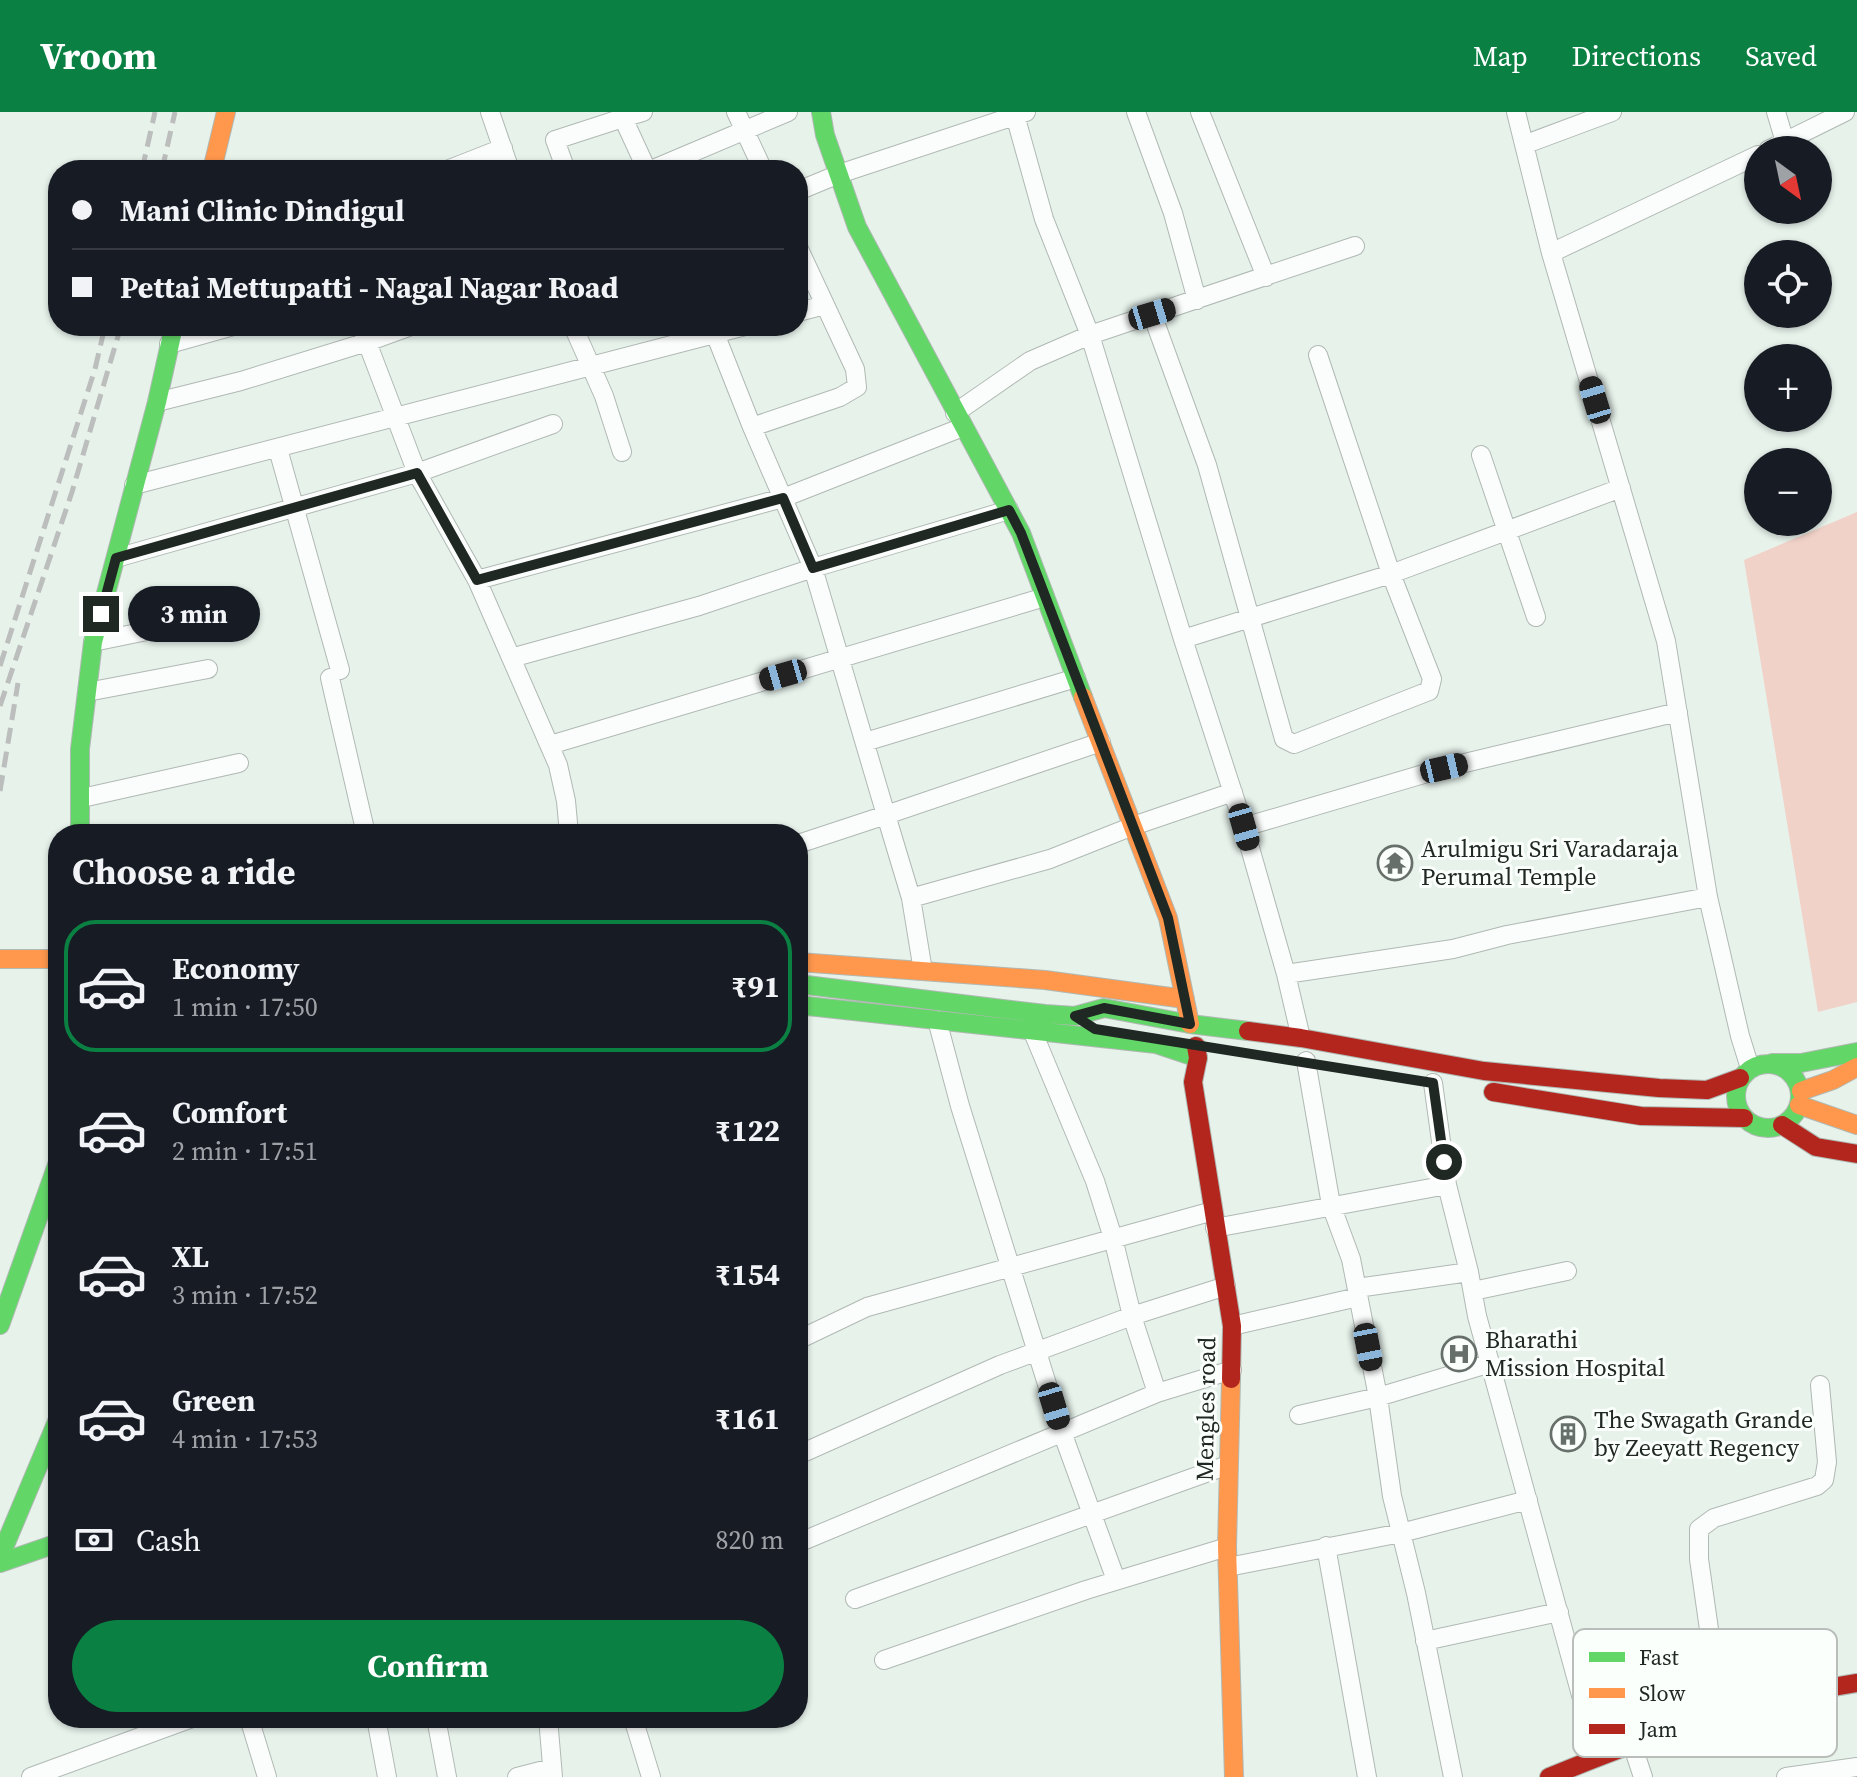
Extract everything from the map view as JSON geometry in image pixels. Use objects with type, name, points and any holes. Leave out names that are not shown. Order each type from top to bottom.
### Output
[{"type":"main road","points":[[214,160],[226,112]]},
{"type":"main road","points":[[821,112],[825,135],[857,227],[1021,533],[1168,918],[1190,1024]]},
{"type":"main road","points":[[81,824],[80,749],[93,642],[172,336]]},
{"type":"main road","points":[[0,959],[48,959]]},
{"type":"main road","points":[[808,963],[1045,980],[1185,999]]},
{"type":"main road","points":[[808,985],[1045,1014],[1075,1016],[1104,1008],[1190,1024],[1301,1038],[1484,1071],[1659,1088],[1707,1090],[1762,1063],[1801,1063],[1857,1052]]},
{"type":"main road","points":[[808,1006],[1202,1051]]},
{"type":"main road","points":[[1075,1016],[1095,1029],[1202,1051]]},
{"type":"main road","name":"Mengles road","points":[[1202,1051],[1193,1082],[1232,1326],[1227,1547],[1234,1777]]},
{"type":"main road","points":[[1745,1073],[1735,1092],[1737,1107],[1744,1118],[1755,1126],[1769,1128],[1782,1125],[1793,1117],[1800,1098],[1796,1078],[1784,1067],[1772,1063]]},
{"type":"main road","points":[[1800,1098],[1857,1067]]},
{"type":"main road","points":[[1426,1082],[1456,1086]]},
{"type":"main road","points":[[1480,1090],[1641,1116],[1744,1118]]},
{"type":"main road","points":[[1800,1098],[1857,1125]]},
{"type":"main road","points":[[1782,1125],[1805,1144],[1857,1154]]},
{"type":"main road","points":[[0,1325],[48,1190]]},
{"type":"main road","points":[[0,1560],[48,1443]]},
{"type":"main road","points":[[0,1560],[48,1548]]},
{"type":"main road","points":[[1837,1685],[1857,1683]]},
{"type":"main road","points":[[1549,1777],[1598,1757]]},
{"type":"street","points":[[490,112],[507,160]]},
{"type":"street","points":[[562,160],[555,140],[643,112]]},
{"type":"street","points":[[667,160],[740,120],[788,112]]},
{"type":"street","points":[[1136,112],[1173,213],[1197,300]]},
{"type":"street","points":[[1200,112],[1266,277]]},
{"type":"street","points":[[1516,112],[1551,253],[1666,641],[1708,897],[1740,1036],[1745,1073]]},
{"type":"street","points":[[1526,144],[1612,112]]},
{"type":"street","points":[[1776,112],[1776,136]]},
{"type":"street","points":[[1796,136],[1845,112]]},
{"type":"street","points":[[808,187],[1020,114],[1044,219],[1090,335],[1244,827],[1301,1038]]},
{"type":"street","points":[[623,118],[644,160]]},
{"type":"street","points":[[740,120],[758,160]]},
{"type":"street","points":[[472,160],[503,148]]},
{"type":"street","points":[[1551,253],[1744,162]]},
{"type":"street","points":[[477,580],[783,498],[959,420],[1030,361],[1090,335],[1355,246]]},
{"type":"street","points":[[752,427],[840,397],[857,387],[855,369],[808,268]]},
{"type":"street","points":[[808,309],[825,305]]},
{"type":"street","points":[[1152,314],[1207,465],[1284,739],[1294,744],[1429,691],[1432,686],[1318,355]]},
{"type":"street","points":[[157,402],[241,381],[359,336]]},
{"type":"street","points":[[365,336],[417,473],[477,580],[550,745],[564,789],[568,824]]},
{"type":"street","points":[[578,336],[622,452]]},
{"type":"street","points":[[134,485],[592,367],[693,336]]},
{"type":"street","points":[[715,336],[813,568],[911,898],[923,971]]},
{"type":"street","points":[[116,558],[417,473],[553,424]]},
{"type":"street","points":[[278,449],[335,674],[364,824]]},
{"type":"street","points":[[1481,455],[1536,617]]},
{"type":"street","points":[[1183,639],[1391,574],[1621,488]]},
{"type":"street","points":[[511,658],[699,606],[813,568],[1009,510]]},
{"type":"street","points":[[550,745],[1045,597]]},
{"type":"street","points":[[93,642],[240,612]]},
{"type":"street","points":[[87,692],[208,669]]},
{"type":"street","points":[[865,742],[1076,678]]},
{"type":"street","points":[[1244,827],[1444,768],[1678,712]]},
{"type":"street","points":[[808,841],[1101,742]]},
{"type":"street","points":[[82,798],[239,763]]},
{"type":"street","points":[[911,898],[1050,859],[1133,826],[1233,792]]},
{"type":"street","points":[[1286,974],[1453,949],[1507,935],[1708,897]]},
{"type":"street","points":[[937,1020],[960,1106],[1062,1432],[1116,1580]]},
{"type":"street","points":[[1032,1030],[1095,1181],[1157,1393]]},
{"type":"street","points":[[1305,1061],[1331,1205],[1351,1259],[1378,1397],[1392,1496],[1453,1777]]},
{"type":"street","points":[[1426,1082],[1447,1185],[1491,1363],[1573,1664]]},
{"type":"street","points":[[808,1335],[867,1307],[1113,1238],[1214,1219],[1331,1205],[1447,1185]]},
{"type":"street","points":[[1473,1291],[1567,1271]]},
{"type":"street","points":[[1232,1326],[1357,1292],[1469,1272]]},
{"type":"street","points":[[808,1451],[1000,1365],[1132,1316],[1226,1286]]},
{"type":"street","points":[[1299,1415],[1378,1397],[1491,1363]]},
{"type":"street","points":[[808,1539],[1157,1393],[1232,1370]]},
{"type":"street","points":[[1709,1629],[1699,1559],[1699,1529],[1714,1518],[1817,1486],[1824,1480],[1827,1462],[1820,1385]]},
{"type":"street","points":[[855,1599],[1228,1465]]},
{"type":"street","points":[[1228,1567],[1401,1533],[1528,1500]]},
{"type":"street","points":[[1326,1546],[1367,1777]]},
{"type":"street","points":[[884,1660],[1116,1580],[1227,1547]]},
{"type":"street","points":[[1425,1641],[1559,1612]]},
{"type":"street","points":[[31,1777],[165,1728]]},
{"type":"street","points":[[252,1728],[267,1777]]},
{"type":"street","points":[[378,1728],[387,1777]]},
{"type":"street","points":[[438,1728],[447,1777]]},
{"type":"street","points":[[517,1777],[552,1772],[549,1728]]},
{"type":"street","points":[[636,1728],[651,1777]]},
{"type":"street","points":[[1636,1757],[1643,1777]]},
{"type":"street","points":[[1786,1777],[1857,1767]]},
{"type":"shaded area","points":[[1857,512],[1857,1002],[1818,1012],[1744,560],[1800,536],[1832,536],[1832,523]]},
{"type":"railway","points":[[144,160],[155,112]]},
{"type":"railway","points":[[164,160],[175,112]]},
{"type":"railway","points":[[0,666],[95,369],[103,336]]},
{"type":"railway","points":[[0,706],[72,492],[118,336]]},
{"type":"railway","points":[[0,791],[18,683]]},
{"type":"traffic: fast","points":[[821,112],[825,135],[857,227],[1021,533],[1083,697]]},
{"type":"traffic: fast","points":[[80,824],[80,749],[93,642],[172,336]]},
{"type":"traffic: fast","points":[[808,985],[1045,1014],[1075,1016],[1104,1008],[1248,1031]]},
{"type":"traffic: fast","points":[[808,1006],[1156,1044],[1198,1058]]},
{"type":"traffic: fast","points":[[1772,1063],[1801,1063],[1857,1052]]},
{"type":"traffic: fast","points":[[1762,1064],[1774,1064],[1791,1073],[1798,1084],[1800,1096],[1798,1108],[1791,1119],[1774,1128],[1762,1128],[1750,1123],[1741,1114],[1736,1102],[1736,1090],[1741,1078],[1750,1069],[1762,1064]]},
{"type":"traffic: fast","points":[[0,1325],[48,1190]]},
{"type":"traffic: fast","points":[[0,1557],[48,1443]]},
{"type":"traffic: fast","points":[[0,1563],[48,1546]]},
{"type":"traffic: slow","points":[[214,160],[226,112]]},
{"type":"traffic: slow","points":[[1083,697],[1168,918],[1190,1024]]},
{"type":"traffic: slow","points":[[0,959],[48,959]]},
{"type":"traffic: slow","points":[[808,963],[1045,980],[1185,999]]},
{"type":"traffic: slow","points":[[1801,1091],[1833,1080],[1857,1067]]},
{"type":"traffic: slow","points":[[1799,1105],[1857,1125]]},
{"type":"traffic: slow","points":[[1231,1379],[1227,1547],[1234,1777]]},
{"type":"traffic: jam","points":[[1248,1031],[1484,1071],[1659,1088],[1707,1090],[1740,1078]]},
{"type":"traffic: jam","points":[[1196,1046],[1198,1058],[1193,1082],[1232,1326],[1231,1379]]},
{"type":"traffic: jam","points":[[1493,1092],[1641,1116],[1744,1118]]},
{"type":"traffic: jam","points":[[1782,1125],[1816,1147],[1857,1154]]},
{"type":"traffic: jam","points":[[1837,1686],[1857,1683]]},
{"type":"traffic: jam","points":[[1549,1777],[1599,1757]]},
{"type":"place","name":"Arulmigu Sri Varadaraja Perumal Temple","points":[[1395,863]]},
{"type":"place","name":"Bharathi Mission Hospital","points":[[1459,1354]]},
{"type":"place","name":"The Swagath Grande by Zeeyatt Regency","points":[[1568,1434]]},
{"type":"route","points":[[101,614],[116,558],[417,473],[477,580],[783,498],[813,568],[1009,510],[1021,533],[1168,918],[1190,1024],[1104,1008],[1075,1016],[1095,1029],[1433,1083],[1444,1162]]}]
